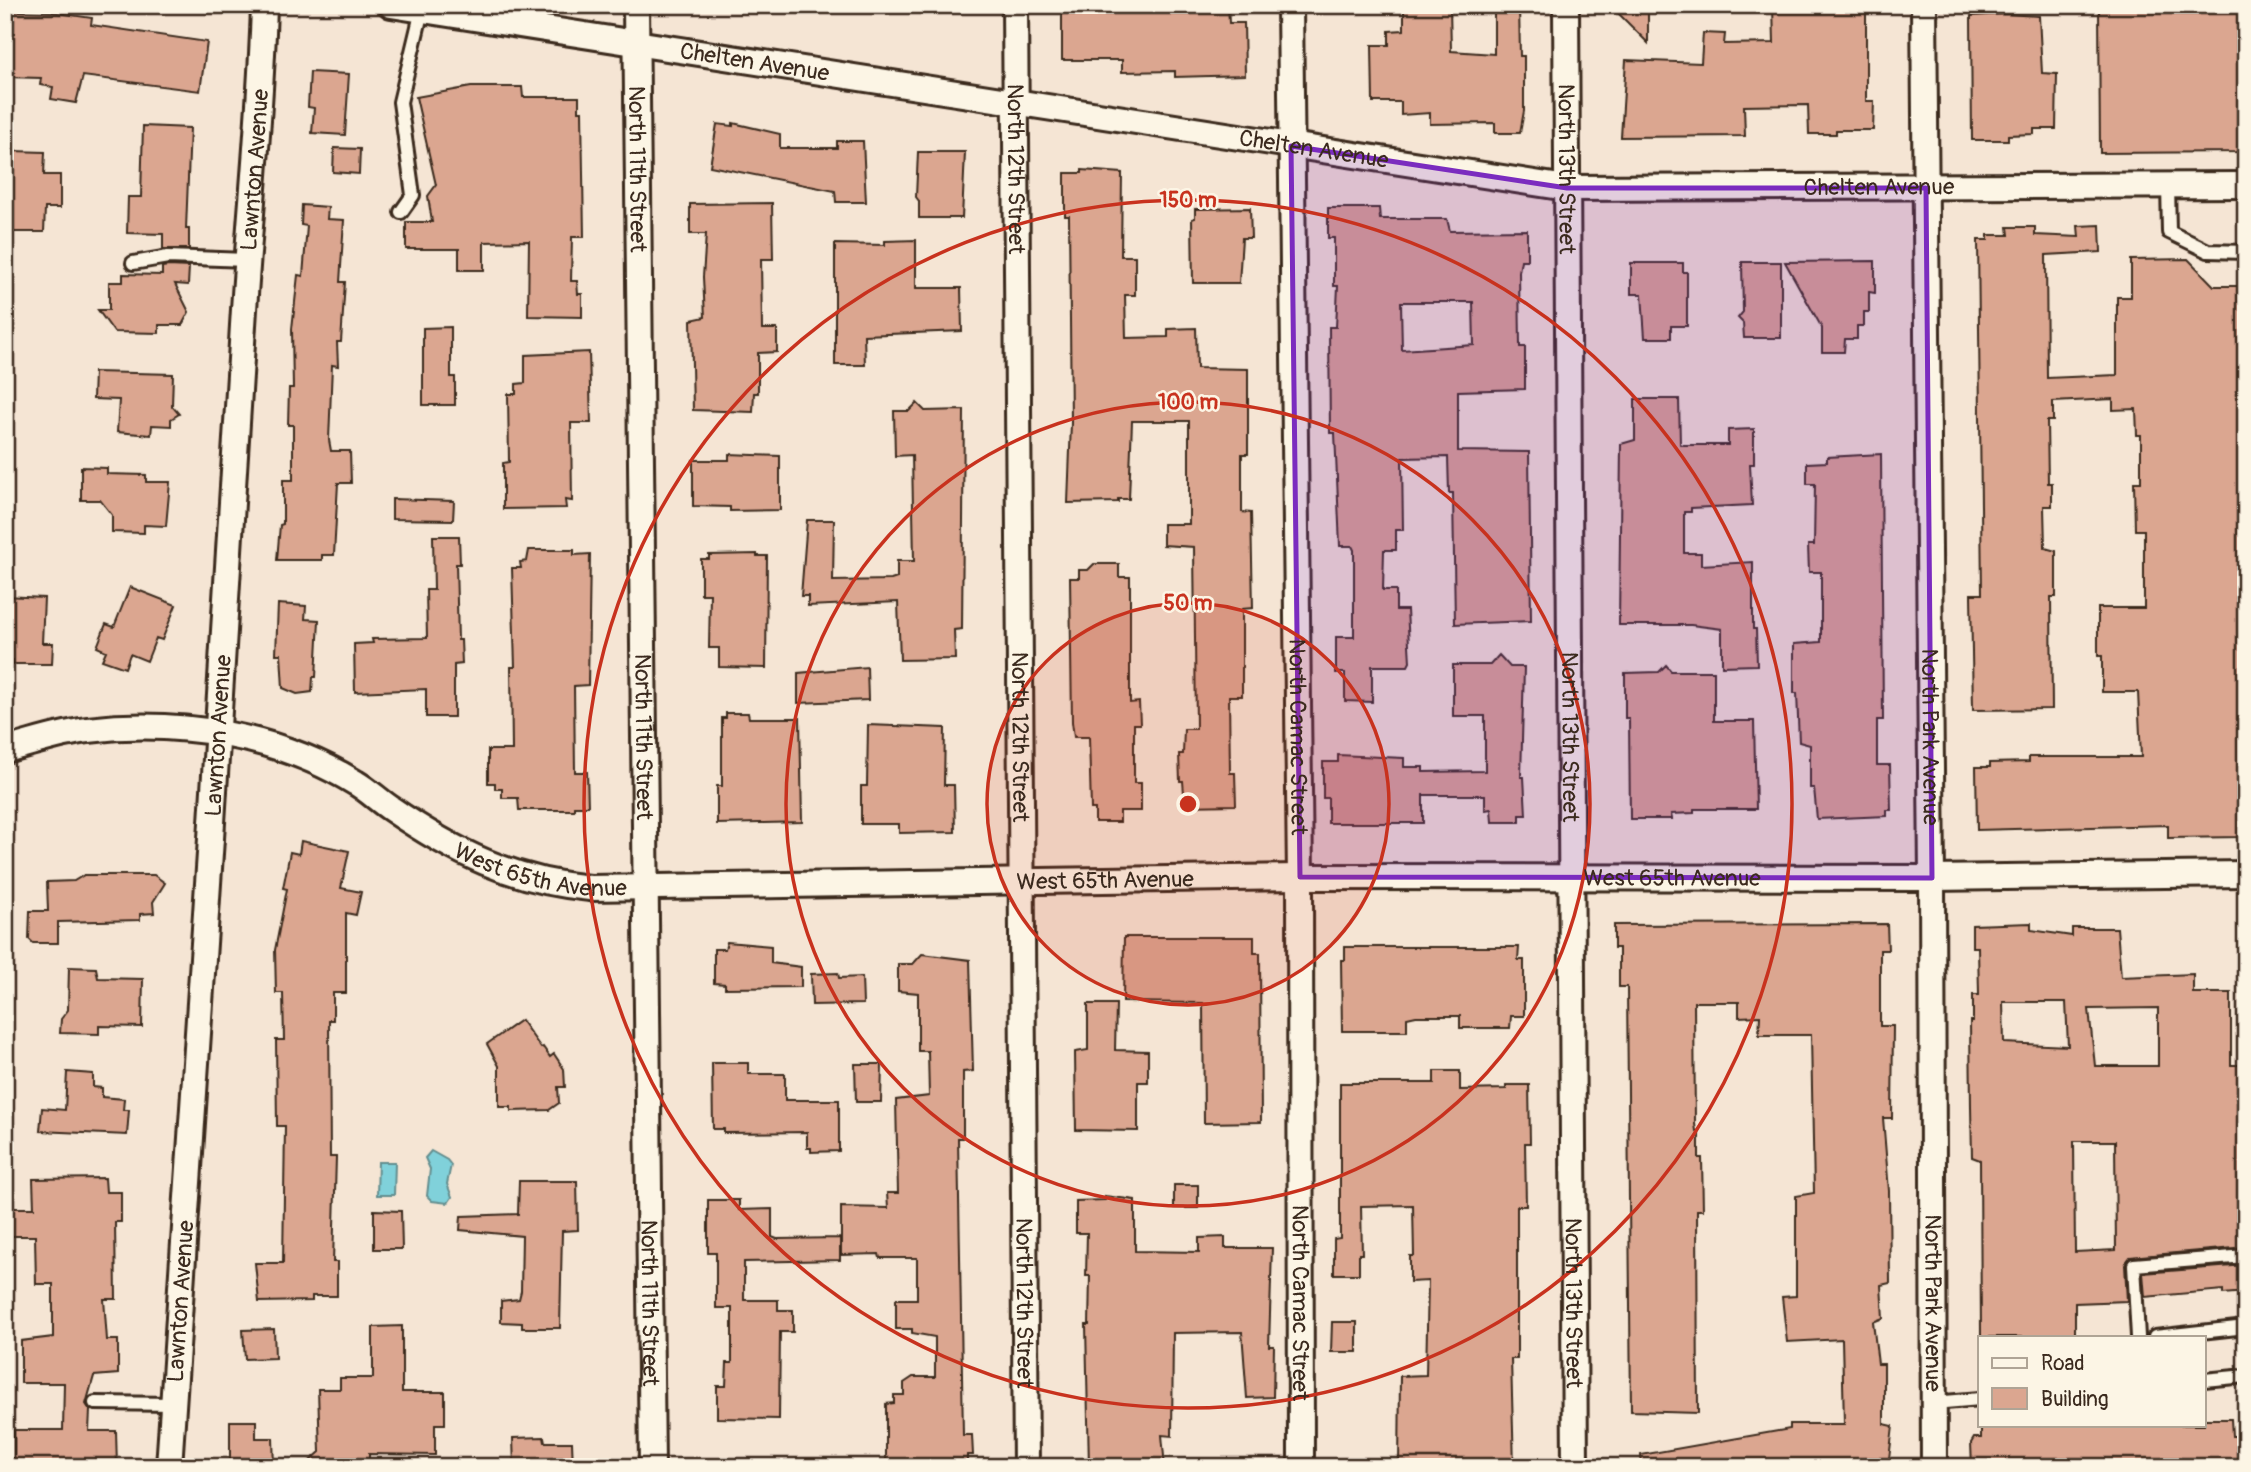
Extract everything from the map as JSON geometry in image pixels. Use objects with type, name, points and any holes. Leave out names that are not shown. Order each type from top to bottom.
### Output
[{"type":"street","name":"Lawnton Avenue","points":[[169,1467],[220,734],[246,260],[261,95],[264,5]]},
{"type":"street","name":"Chelten Avenue","points":[[391,5],[1567,188],[2246,185]]},
{"type":"street","name":"North 11th Street","points":[[636,5],[652,1467]]},
{"type":"street","name":"North 12th Street","points":[[1015,5],[1026,1467]]},
{"type":"street","name":"North Camac Street","points":[[1290,5],[1300,877],[1301,1467]]},
{"type":"street","name":"North 13th Street","points":[[1566,5],[1575,1467]]},
{"type":"street","name":"North Park Avenue","points":[[1924,5],[1933,878],[1934,1467]]},
{"type":"street","name":"West 65th Avenue","points":[[5,750],[85,730],[120,726],[153,725],[220,734],[272,747],[323,766],[356,783],[430,833],[484,863],[518,876],[554,885],[647,887],[1300,877],[1933,878],[2246,874]]},
{"type":"lane","points":[[401,212],[413,195],[400,102],[422,10]]},
{"type":"lane","points":[[2168,185],[2169,232],[2208,251],[2246,252]]},
{"type":"lane","points":[[133,263],[168,257],[246,260]]},
{"type":"lane","points":[[2138,1336],[2134,1265],[2246,1256]]},
{"type":"lane","points":[[2164,1336],[2246,1327]]},
{"type":"lane","points":[[2206,1380],[2246,1376]]},
{"type":"lane","points":[[1933,1404],[1978,1399]]},
{"type":"lane","points":[[95,1403],[173,1404]]},
{"type":"highlighted area","points":[[1291,146],[1567,188],[1926,188],[1932,878],[1300,877]]},
{"type":"water","points":[[431,1151],[451,1165],[447,1184],[452,1197],[448,1203],[432,1201],[427,1196],[430,1169],[425,1158]]},
{"type":"water","points":[[378,1162],[395,1162],[394,1195],[377,1195]]},
{"type":"building","points":[[1062,5],[1228,5],[1229,23],[1244,23],[1245,75],[1175,77],[1175,71],[1122,72],[1122,60],[1062,60]]},
{"type":"building","points":[[1450,5],[1451,51],[1494,54],[1494,5],[1519,5],[1520,56],[1524,56],[1524,111],[1520,133],[1495,133],[1495,123],[1430,124],[1430,113],[1401,115],[1401,102],[1373,102],[1372,45],[1389,45],[1389,31],[1404,30],[1404,7]]},
{"type":"building","points":[[1610,5],[1648,5],[1648,43]]},
{"type":"building","points":[[1773,5],[1866,5],[1866,101],[1874,101],[1873,130],[1836,130],[1836,134],[1809,134],[1808,105],[1744,106],[1745,136],[1621,137],[1626,60],[1701,63],[1703,33],[1725,34],[1724,44],[1774,43]]},
{"type":"building","points":[[2099,5],[2246,5],[2246,152],[2100,153]]},
{"type":"building","points":[[5,11],[51,12],[92,18],[91,25],[207,42],[200,91],[83,76],[76,103],[51,99],[53,87],[40,85],[41,78],[5,77]]},
{"type":"building","points":[[1971,16],[2039,16],[2042,73],[2057,74],[2056,129],[2034,129],[2034,134],[2008,135],[2008,140],[1972,140]]},
{"type":"building","points":[[310,72],[349,74],[345,135],[312,133],[314,108],[308,107]]},
{"type":"building","points":[[471,87],[522,87],[523,97],[579,97],[579,111],[582,111],[584,237],[572,237],[571,281],[577,281],[578,294],[582,294],[582,317],[528,316],[529,241],[484,242],[484,270],[459,270],[459,249],[406,249],[406,222],[432,222],[428,196],[436,185],[416,97]]},
{"type":"building","points":[[733,123],[780,134],[780,148],[837,148],[837,141],[863,141],[866,202],[836,202],[835,191],[710,166],[717,124],[733,126]]},
{"type":"building","points":[[143,126],[190,128],[186,229],[189,229],[189,249],[163,249],[163,234],[127,233],[128,197],[141,197]]},
{"type":"building","points":[[334,148],[360,149],[359,174],[333,172]]},
{"type":"building","points":[[13,151],[45,152],[44,175],[60,175],[60,208],[45,208],[44,232],[5,232],[5,172],[12,172]]},
{"type":"building","points":[[918,152],[965,152],[962,218],[919,218],[919,201],[916,197]]},
{"type":"building","points":[[1082,170],[1122,173],[1121,256],[1135,256],[1135,295],[1125,295],[1126,338],[1168,337],[1168,329],[1196,328],[1197,368],[1248,369],[1248,454],[1242,454],[1242,512],[1251,513],[1253,608],[1242,609],[1242,696],[1229,696],[1230,773],[1235,773],[1236,805],[1185,806],[1183,781],[1180,781],[1179,754],[1183,754],[1184,729],[1196,729],[1194,547],[1163,545],[1163,524],[1189,524],[1189,421],[1132,421],[1129,499],[1118,499],[1118,502],[1068,503],[1071,423],[1069,216],[1065,216],[1065,173],[1082,173]]},
{"type":"building","points":[[772,203],[773,259],[761,259],[762,329],[777,329],[777,352],[758,353],[758,393],[754,393],[753,412],[693,410],[691,320],[705,317],[703,277],[706,234],[690,234],[690,204]]},
{"type":"building","points":[[302,205],[328,207],[327,219],[344,220],[340,282],[345,282],[341,342],[337,342],[338,366],[332,365],[329,440],[331,451],[350,451],[351,483],[338,483],[334,555],[322,555],[322,560],[277,560],[280,525],[283,524],[283,480],[293,480],[293,425],[288,425],[289,388],[293,388],[292,329],[298,275],[303,276],[307,226],[301,225]]},
{"type":"building","points":[[1250,208],[1251,238],[1242,238],[1239,283],[1193,283],[1192,219],[1195,218],[1195,209]]},
{"type":"building","points":[[1328,208],[1379,208],[1380,219],[1447,219],[1450,231],[1527,230],[1527,260],[1521,260],[1519,272],[1520,347],[1525,347],[1525,389],[1458,391],[1458,451],[1529,452],[1531,621],[1455,624],[1453,493],[1449,493],[1448,457],[1402,458],[1403,530],[1396,530],[1396,550],[1384,550],[1383,590],[1396,590],[1396,610],[1407,610],[1410,662],[1408,666],[1372,666],[1372,702],[1345,701],[1345,673],[1336,673],[1336,637],[1354,637],[1354,550],[1352,546],[1340,546],[1335,433],[1330,433],[1329,327],[1336,327],[1338,286],[1334,286],[1334,238],[1328,238]],"holes":[[[1401,302],[1473,302],[1474,345],[1402,350]]]},
{"type":"building","points":[[2100,225],[2101,252],[2046,255],[2047,378],[2117,375],[2117,297],[2131,297],[2131,260],[2188,259],[2214,286],[2246,286],[2246,408],[2240,408],[2244,560],[2243,837],[2168,838],[2168,825],[1977,830],[1976,767],[1990,767],[1990,763],[2029,762],[2029,757],[2141,757],[2138,692],[2102,692],[2102,656],[2098,656],[2098,608],[2144,608],[2144,530],[2135,530],[2134,482],[2141,482],[2141,435],[2137,435],[2136,409],[2113,410],[2113,399],[2053,402],[2053,421],[2047,421],[2048,483],[2052,483],[2052,506],[2044,506],[2045,548],[2056,551],[2056,597],[2051,597],[2052,709],[1973,710],[1971,594],[1982,594],[1978,240],[1988,240],[1988,235],[2009,235],[2008,227],[2035,227],[2035,235],[2079,237],[2078,226]]},
{"type":"building","points":[[916,240],[916,288],[961,288],[962,331],[864,335],[865,365],[835,365],[835,244],[885,245],[885,241]]},
{"type":"building","points":[[1875,261],[1875,293],[1869,292],[1869,312],[1864,312],[1864,326],[1857,326],[1857,339],[1845,339],[1844,352],[1822,352],[1822,328],[1785,262]]},
{"type":"building","points":[[1742,262],[1781,262],[1781,338],[1744,338],[1743,323],[1738,318],[1743,312]]},
{"type":"building","points":[[1631,263],[1683,263],[1683,272],[1687,272],[1687,326],[1671,326],[1671,338],[1645,338],[1642,294],[1631,294]]},
{"type":"building","points":[[162,267],[189,267],[188,285],[175,284],[189,312],[182,325],[159,325],[159,333],[114,332],[98,310],[109,310],[109,282],[123,282],[123,274],[162,275]]},
{"type":"building","points":[[451,327],[451,377],[455,377],[455,405],[423,405],[423,328]]},
{"type":"building","points":[[589,352],[591,423],[571,423],[572,501],[565,500],[566,508],[503,509],[503,463],[509,462],[508,394],[516,394],[516,384],[525,383],[525,355]]},
{"type":"building","points":[[94,372],[173,374],[172,406],[179,414],[171,419],[171,426],[152,425],[151,435],[117,432],[119,400],[93,399]]},
{"type":"building","points":[[1635,399],[1679,399],[1680,444],[1683,445],[1728,445],[1728,430],[1754,429],[1754,464],[1750,464],[1752,505],[1691,508],[1691,512],[1684,512],[1684,553],[1701,553],[1701,565],[1753,562],[1753,629],[1756,629],[1757,665],[1722,666],[1722,629],[1691,625],[1619,625],[1621,444],[1635,440]]},
{"type":"building","points":[[917,403],[925,411],[964,410],[962,629],[954,630],[955,659],[900,660],[898,602],[808,606],[808,596],[801,596],[807,520],[834,520],[833,581],[891,580],[897,578],[897,561],[914,561],[912,455],[895,456],[894,411],[909,411]]},
{"type":"building","points":[[729,454],[780,456],[780,510],[730,511],[730,507],[693,506],[693,460],[729,460]]},
{"type":"building","points":[[1881,454],[1883,720],[1877,720],[1877,765],[1890,765],[1891,810],[1887,810],[1887,816],[1817,819],[1814,788],[1810,788],[1810,745],[1799,742],[1797,693],[1794,693],[1794,644],[1821,642],[1821,572],[1809,572],[1808,545],[1814,545],[1815,484],[1807,484],[1807,463],[1827,462],[1827,457]]},
{"type":"building","points":[[81,467],[107,468],[107,474],[146,475],[146,482],[170,482],[166,526],[144,525],[144,533],[112,532],[112,515],[100,500],[81,500]]},
{"type":"building","points":[[392,499],[454,501],[453,520],[392,519]]},
{"type":"building","points":[[433,536],[459,536],[460,564],[456,564],[458,640],[461,640],[462,664],[454,665],[454,717],[426,717],[426,689],[355,692],[354,644],[373,643],[372,639],[427,638],[426,590],[434,590]]},
{"type":"building","points":[[529,550],[574,550],[574,555],[590,554],[588,685],[574,686],[575,772],[587,772],[588,806],[574,806],[574,810],[519,810],[518,798],[502,798],[502,789],[495,789],[495,783],[488,783],[488,750],[512,750],[511,667],[515,667],[512,568],[521,568],[520,562],[527,561]]},
{"type":"building","points":[[709,555],[767,556],[766,668],[719,667],[719,648],[709,648],[710,594],[701,594],[701,559],[709,559]]},
{"type":"building","points":[[1094,564],[1119,564],[1119,577],[1130,577],[1130,703],[1139,702],[1140,724],[1134,724],[1134,783],[1141,783],[1141,811],[1120,811],[1120,822],[1095,822],[1095,809],[1091,809],[1089,737],[1074,737],[1072,722],[1070,578],[1079,578],[1079,570],[1088,570]]},
{"type":"building","points":[[130,587],[176,605],[162,640],[156,638],[147,661],[130,654],[125,668],[102,660],[106,651],[97,647],[106,624],[114,627]]},
{"type":"building","points":[[5,596],[44,598],[42,643],[53,643],[52,664],[13,664],[13,660],[5,660]]},
{"type":"building","points":[[278,604],[306,606],[305,619],[319,620],[316,677],[313,677],[312,692],[297,694],[283,688],[281,654],[276,654]]},
{"type":"building","points":[[1499,655],[1510,667],[1524,667],[1521,777],[1524,777],[1526,815],[1520,815],[1520,822],[1492,822],[1491,809],[1485,810],[1485,795],[1423,795],[1423,823],[1328,823],[1328,798],[1323,798],[1323,762],[1338,762],[1338,755],[1404,758],[1404,767],[1423,767],[1423,772],[1485,771],[1485,716],[1453,716],[1453,665],[1490,665]]},
{"type":"building","points":[[1666,665],[1671,671],[1714,671],[1714,721],[1754,721],[1756,809],[1694,809],[1694,813],[1671,814],[1672,819],[1630,819],[1629,718],[1625,718],[1625,673],[1659,672]]},
{"type":"building","points":[[867,667],[868,700],[798,703],[798,673]]},
{"type":"building","points":[[726,713],[748,713],[749,718],[800,718],[802,822],[717,824],[717,786],[722,786],[722,718],[726,718]]},
{"type":"building","points":[[868,725],[945,728],[944,785],[954,785],[955,832],[899,833],[899,824],[861,824],[861,786],[867,786]]},
{"type":"building","points":[[301,841],[349,851],[341,888],[361,892],[356,915],[346,913],[346,993],[333,993],[333,1020],[329,1020],[330,1157],[336,1157],[333,1262],[337,1262],[337,1296],[312,1296],[312,1301],[259,1302],[255,1263],[283,1263],[285,1126],[277,1126],[276,1040],[284,1040],[283,993],[276,993],[275,950],[287,889],[283,888],[290,852],[299,854]]},
{"type":"building","points":[[84,875],[154,875],[165,883],[153,902],[154,913],[140,914],[140,920],[58,922],[58,943],[33,943],[29,939],[30,911],[48,911],[47,882],[74,881]]},
{"type":"building","points":[[2031,923],[2031,930],[2072,936],[2072,928],[2117,928],[2121,977],[2193,974],[2193,993],[2231,993],[2231,1065],[2246,1065],[2246,1247],[2130,1257],[2125,1265],[2127,1301],[2075,1303],[2075,1336],[1981,1336],[1980,1160],[1972,1157],[1970,1021],[1973,1021],[1973,995],[1979,995],[1978,947],[1972,947],[1972,925]],"holes":[[[2003,1002],[2066,1002],[2068,1046],[2004,1043]],[[2158,1008],[2158,1066],[2095,1066],[2089,1009]],[[2074,1141],[2115,1141],[2116,1250],[2075,1252]]]},
{"type":"building","points":[[1887,924],[1888,950],[1880,950],[1880,1026],[1893,1026],[1892,1118],[1883,1118],[1889,1191],[1890,1283],[1881,1285],[1883,1318],[1873,1322],[1878,1364],[1884,1364],[1884,1424],[1893,1426],[1888,1467],[1642,1467],[1641,1455],[1790,1429],[1790,1424],[1844,1424],[1842,1339],[1787,1342],[1782,1297],[1796,1296],[1796,1196],[1814,1193],[1811,1035],[1759,1035],[1760,1016],[1739,1017],[1739,1002],[1694,1002],[1695,1124],[1696,1131],[1699,1131],[1699,1158],[1702,1158],[1703,1210],[1697,1210],[1698,1413],[1631,1411],[1627,987],[1619,987],[1619,948],[1614,948],[1614,925]]},
{"type":"building","points":[[1124,937],[1254,937],[1254,953],[1260,953],[1261,1122],[1204,1123],[1203,1003],[1123,1002]]},
{"type":"building","points":[[727,942],[771,946],[771,963],[801,967],[801,987],[725,988],[725,984],[714,983],[714,949],[725,949]]},
{"type":"building","points":[[1345,947],[1519,947],[1518,960],[1524,960],[1524,1016],[1511,1016],[1510,1028],[1460,1028],[1460,1016],[1416,1016],[1407,1018],[1407,1031],[1342,1031],[1341,960],[1345,960]]},
{"type":"building","points":[[922,954],[970,960],[973,1071],[963,1072],[963,1138],[958,1138],[963,1435],[972,1435],[973,1455],[967,1455],[967,1467],[886,1467],[886,1404],[894,1403],[894,1395],[904,1395],[904,1383],[913,1377],[935,1377],[935,1337],[912,1333],[912,1329],[896,1329],[896,1299],[917,1299],[917,1258],[880,1258],[879,1254],[841,1255],[841,1207],[888,1208],[887,1193],[898,1193],[896,1100],[929,1096],[928,1051],[918,1051],[918,993],[898,991],[898,964],[913,964]]},
{"type":"building","points":[[69,967],[96,968],[98,978],[143,979],[142,1027],[99,1026],[99,1034],[60,1033],[61,1019],[68,1010]]},
{"type":"building","points":[[838,973],[839,978],[862,977],[863,1004],[812,1005],[811,974]]},
{"type":"building","points":[[1088,1004],[1116,1004],[1115,1050],[1148,1051],[1148,1082],[1138,1082],[1138,1131],[1076,1130],[1075,1052],[1088,1050]]},
{"type":"building","points":[[521,1020],[541,1048],[543,1047],[550,1057],[554,1054],[564,1069],[565,1087],[558,1087],[559,1103],[549,1110],[511,1111],[511,1107],[499,1107],[499,1066],[487,1044]]},
{"type":"building","points":[[712,1063],[748,1063],[748,1074],[785,1074],[785,1100],[839,1100],[839,1151],[811,1152],[811,1148],[807,1148],[807,1132],[724,1133],[724,1129],[713,1129]]},
{"type":"building","points":[[855,1064],[882,1064],[881,1102],[856,1102]]},
{"type":"building","points":[[1434,1071],[1460,1071],[1460,1090],[1506,1089],[1506,1085],[1529,1085],[1530,1143],[1525,1143],[1526,1206],[1517,1206],[1517,1359],[1511,1359],[1514,1467],[1399,1467],[1400,1376],[1426,1375],[1428,1281],[1410,1282],[1410,1256],[1414,1256],[1413,1205],[1361,1206],[1362,1254],[1359,1254],[1359,1274],[1334,1274],[1334,1239],[1340,1238],[1340,1083],[1434,1083]]},
{"type":"building","points":[[67,1072],[93,1074],[93,1087],[102,1088],[102,1097],[124,1099],[123,1110],[129,1110],[127,1135],[40,1131],[42,1108],[65,1110]]},
{"type":"building","points":[[105,1178],[106,1192],[121,1192],[121,1222],[115,1222],[116,1299],[104,1299],[107,1340],[118,1340],[118,1374],[94,1376],[86,1404],[90,1410],[89,1431],[116,1431],[117,1467],[14,1467],[14,1430],[63,1430],[64,1383],[21,1383],[21,1341],[53,1337],[53,1284],[36,1284],[35,1236],[5,1236],[10,1208],[34,1208],[33,1179]]},
{"type":"building","points":[[519,1181],[577,1181],[578,1230],[562,1231],[560,1328],[522,1328],[522,1323],[501,1322],[501,1301],[519,1299],[521,1291],[522,1236],[460,1230],[461,1216],[518,1214]]},
{"type":"building","points":[[1174,1185],[1198,1185],[1198,1208],[1174,1208]]},
{"type":"building","points":[[1105,1196],[1135,1200],[1135,1251],[1199,1252],[1199,1238],[1225,1237],[1225,1248],[1272,1248],[1269,1346],[1274,1346],[1273,1397],[1247,1398],[1242,1332],[1173,1333],[1172,1436],[1162,1435],[1165,1467],[1089,1467],[1086,1325],[1089,1325],[1090,1276],[1086,1276],[1087,1233],[1076,1233],[1076,1201],[1105,1200]]},
{"type":"building","points":[[708,1200],[739,1200],[739,1210],[772,1209],[772,1237],[777,1239],[840,1238],[840,1260],[744,1262],[744,1300],[778,1300],[778,1310],[793,1310],[793,1332],[780,1332],[779,1419],[717,1418],[717,1386],[726,1386],[727,1363],[732,1363],[732,1308],[716,1308],[716,1253],[708,1253]]},
{"type":"building","points":[[374,1210],[401,1211],[402,1249],[374,1249]]},
{"type":"building","points":[[2246,1265],[2246,1292],[2223,1294],[2223,1290],[2145,1297],[2143,1273]]},
{"type":"building","points":[[1332,1322],[1357,1322],[1357,1352],[1331,1352]]},
{"type":"building","points":[[402,1326],[402,1392],[445,1392],[445,1424],[435,1424],[435,1455],[369,1454],[369,1467],[303,1467],[320,1452],[318,1389],[340,1389],[340,1378],[373,1378],[373,1327]]},
{"type":"building","points":[[274,1329],[275,1358],[245,1359],[243,1330]]},
{"type":"building","points":[[2206,1419],[2231,1419],[2232,1436],[2241,1436],[2241,1442],[2244,1442],[2245,1467],[1972,1467],[1971,1443],[1974,1438],[1981,1438],[1981,1426],[2206,1426]]},
{"type":"building","points":[[230,1421],[256,1421],[256,1438],[273,1438],[274,1467],[230,1467]]},
{"type":"building","points":[[544,1437],[545,1442],[572,1442],[573,1467],[514,1467],[513,1438]]}]
